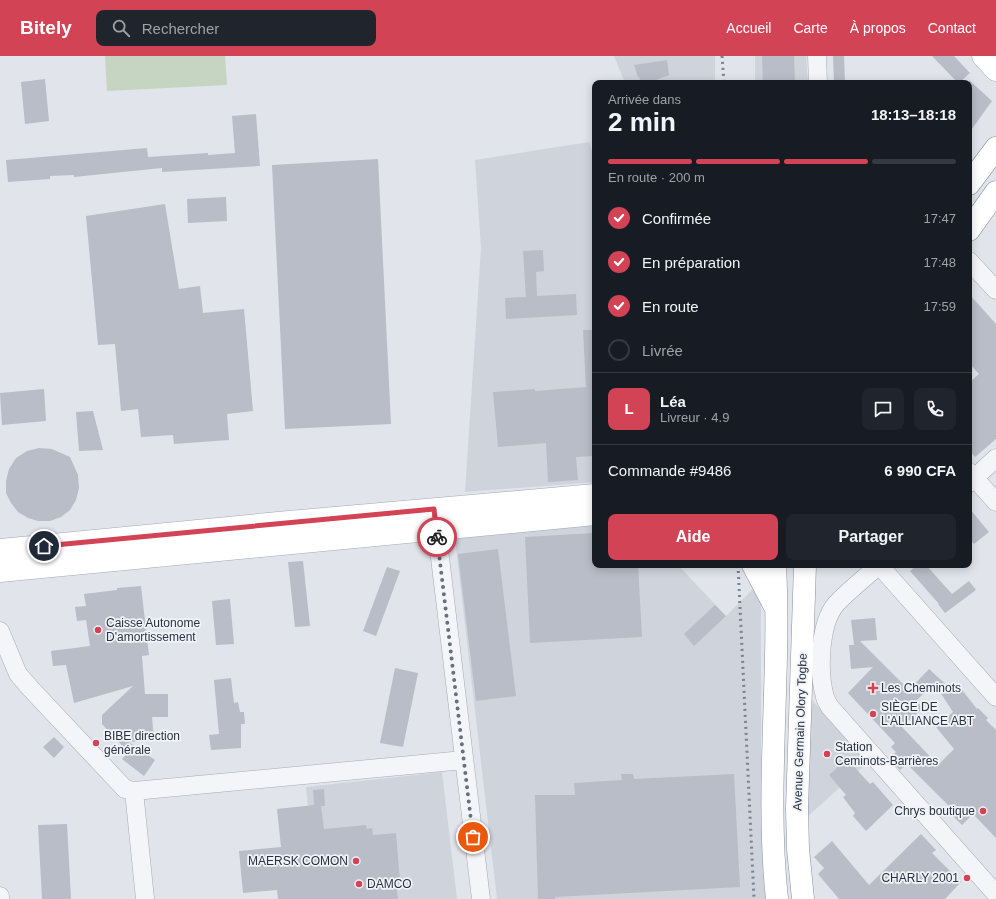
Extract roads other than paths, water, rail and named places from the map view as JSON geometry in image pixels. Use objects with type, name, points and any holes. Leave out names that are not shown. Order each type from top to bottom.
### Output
[{"type":"main road","points":[[983,56],[996,70]]},
{"type":"main road","points":[[972,180],[996,148]]},
{"type":"main road","points":[[972,226],[996,192]]},
{"type":"main road","points":[[0,571],[435,519],[592,495]]},
{"type":"main road","points":[[0,550],[435,519],[592,514]]},
{"type":"main road","points":[[755,568],[777,611]]},
{"type":"main road","name":"Avenue Germain Olory Togbe","points":[[775,568],[777,611],[772,816],[774,871],[777,899]]},
{"type":"main road","name":"Avenue Germain Olory Togbe","points":[[803,899],[798,849],[797,809],[805,568]]},
{"type":"street","points":[[817,56],[818,80]]},
{"type":"street","points":[[972,264],[996,290]]},
{"type":"street","points":[[972,476],[996,458]]},
{"type":"street","points":[[972,478],[996,502]]},
{"type":"street","points":[[435,519],[481,899]]},
{"type":"street","points":[[876,568],[835,605],[828,618],[823,636],[821,678],[825,698],[830,707],[996,894]]},
{"type":"street","points":[[882,568],[996,696]]},
{"type":"street","points":[[0,631],[18,674],[126,790],[134,791],[464,760]]},
{"type":"street","points":[[134,791],[145,899]]},
{"type":"railway","points":[[722,56],[724,80]]},
{"type":"railway","points":[[738,568],[754,899]]},
{"type":"place","name":"Caisse Autonome D'amortissement","points":[[98,630]]},
{"type":"place","name":"Les Cheminots","points":[[873,688]]},
{"type":"place","name":"SIÈGE DE L'ALLIANCE ABT","points":[[873,714]]},
{"type":"place","name":"BIBE direction générale","points":[[96,743]]},
{"type":"place","name":"Station Ceminots-Barrières","points":[[827,754]]},
{"type":"place","name":"Chrys boutique","points":[[983,811]]},
{"type":"place","name":"MAERSK COMON","points":[[356,861]]},
{"type":"place","name":"CHARLY 2001","points":[[967,878]]},
{"type":"place","name":"DAMCO","points":[[359,884]]}]
